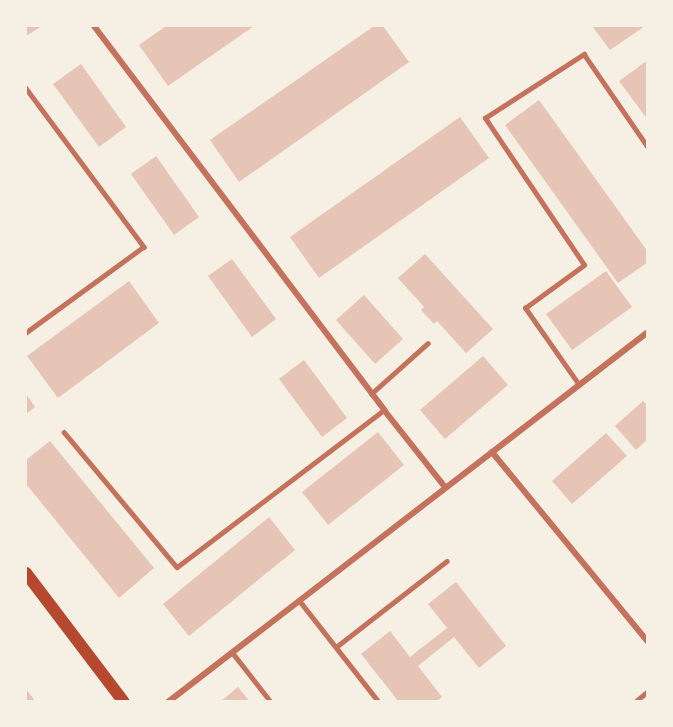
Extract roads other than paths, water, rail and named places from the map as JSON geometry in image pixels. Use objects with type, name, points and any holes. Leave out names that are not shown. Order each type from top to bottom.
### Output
[{"type":"main road","points":[[26,575],[124,702]]},
{"type":"street","points":[[94,26],[371,394],[445,487]]},
{"type":"street","points":[[168,702],[648,332]]},
{"type":"street","points":[[492,452],[648,642]]},
{"type":"lane","points":[[579,385],[525,308],[584,265],[485,118],[584,54],[648,147]]},
{"type":"lane","points":[[26,88],[144,247],[26,333]]},
{"type":"lane","points":[[371,394],[428,343]]},
{"type":"lane","points":[[64,432],[177,567],[384,410]]},
{"type":"lane","points":[[336,647],[447,561]]},
{"type":"lane","points":[[299,600],[380,702]]},
{"type":"lane","points":[[232,652],[271,702]]},
{"type":"lane","points":[[635,702],[648,691]]}]
